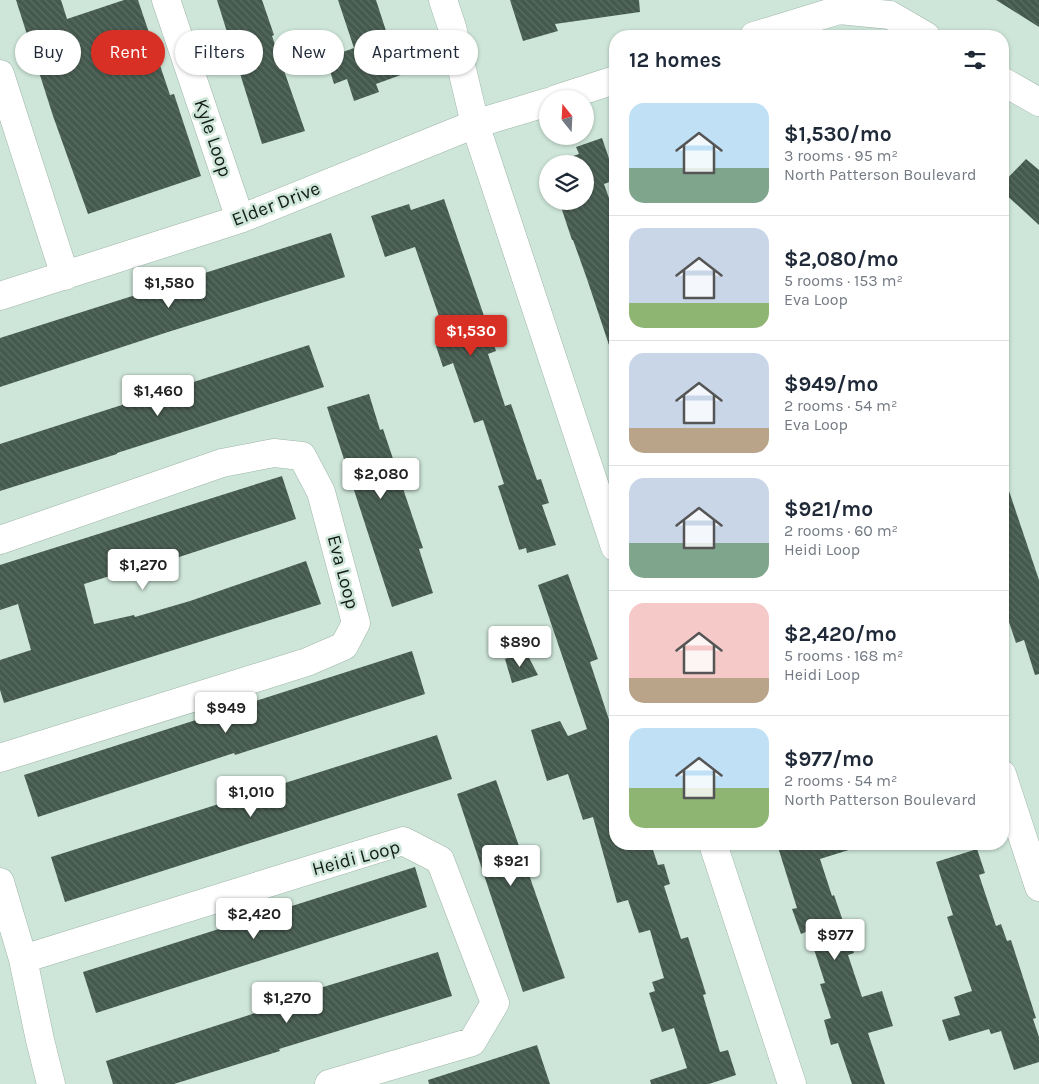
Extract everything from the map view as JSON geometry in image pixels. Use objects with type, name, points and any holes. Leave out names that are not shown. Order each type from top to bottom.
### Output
[{"type":"street","name":"Kyle Loop","points":[[166,0],[240,219]]},
{"type":"street","points":[[443,0],[452,27],[475,124],[609,529]]},
{"type":"street","points":[[777,30],[839,10],[890,16],[915,30]]},
{"type":"street","points":[[0,74],[66,276]]},
{"type":"street","points":[[584,90],[609,82]]},
{"type":"street","points":[[1009,85],[1039,102]]},
{"type":"street","name":"Elder Drive","points":[[0,296],[240,219],[475,124],[539,105]]},
{"type":"street","name":"Eva Loop","points":[[0,540],[222,463],[274,453],[302,456],[321,492],[356,623],[344,646],[306,662],[0,758]]},
{"type":"street","points":[[1009,795],[1039,887]]},
{"type":"street","name":"Heidi Loop","points":[[23,959],[403,841],[440,860],[495,1003],[472,1042],[329,1084]]},
{"type":"street","points":[[715,850],[792,1084]]},
{"type":"street","points":[[1,892],[23,959],[40,1040],[52,1084]]},
{"type":"building","points":[[16,0],[61,0],[67,19],[124,0],[138,0],[148,30],[91,30],[91,75],[163,75],[170,95],[174,94],[201,176],[88,214],[40,75],[81,75],[81,30],[26,30]]},
{"type":"building","points":[[217,0],[262,0],[273,32],[273,75],[286,75],[305,131],[262,144],[240,75],[263,75],[263,30],[226,30]]},
{"type":"building","points":[[338,0],[376,0],[386,30],[354,30],[354,48]]},
{"type":"building","points":[[510,0],[639,0],[640,12],[555,24],[558,31],[523,41]]},
{"type":"building","points":[[996,0],[1039,0],[1039,27]]},
{"type":"building","points":[[354,48],[354,75],[401,75],[376,84],[379,92],[354,101],[347,79],[334,84],[331,75],[344,75],[344,52]]},
{"type":"building","points":[[602,138],[609,158],[609,182],[604,184],[609,198],[609,345],[562,210],[594,210],[594,155],[576,155],[579,154],[576,147],[594,145],[594,141]]},
{"type":"building","points":[[1026,159],[1039,170],[1039,225],[1009,197],[1009,177]]},
{"type":"building","points":[[444,199],[496,351],[488,354],[505,406],[511,404],[537,480],[541,479],[549,503],[542,505],[556,545],[527,553],[526,548],[519,550],[498,486],[504,484],[483,420],[474,423],[453,363],[443,367],[436,346],[448,342],[415,247],[385,257],[371,216],[409,204],[411,210]]},
{"type":"building","points":[[331,233],[345,277],[0,387],[0,338]]},
{"type":"building","points":[[309,345],[324,387],[0,491],[0,444]]},
{"type":"building","points":[[369,394],[380,430],[383,429],[423,548],[419,549],[433,593],[392,607],[327,407]]},
{"type":"building","points":[[282,476],[296,519],[176,558],[84,584],[94,624],[134,615],[135,617],[190,601],[306,561],[321,604],[4,703],[0,690],[0,660],[31,650],[18,604],[0,610],[0,565]]},
{"type":"building","points":[[1009,491],[1039,580],[1039,674],[1035,675],[1024,640],[1016,643],[1009,622]]},
{"type":"building","points":[[568,574],[598,659],[590,662],[609,720],[609,850],[653,850],[658,865],[664,864],[670,884],[664,886],[681,939],[688,937],[706,994],[703,995],[720,1052],[728,1050],[736,1075],[709,1084],[651,1084],[650,1080],[687,1068],[674,1028],[662,1032],[649,993],[655,991],[652,982],[664,978],[650,930],[639,933],[628,900],[617,903],[593,817],[583,820],[568,774],[547,781],[531,730],[560,721],[568,736],[587,729],[538,585]]},
{"type":"building","points":[[412,651],[425,694],[235,755],[234,753],[38,817],[24,775]]},
{"type":"building","points":[[526,652],[538,675],[512,683],[505,659]]},
{"type":"building","points":[[437,735],[452,779],[65,902],[51,857]]},
{"type":"building","points":[[496,780],[565,978],[523,992],[457,794]]},
{"type":"building","points":[[779,850],[849,850],[820,859],[854,953],[848,955],[862,997],[882,991],[893,1026],[868,1033],[885,1084],[852,1084],[838,1043],[831,1045],[824,1020],[831,1018],[820,984],[825,983],[808,931],[801,934],[792,909],[797,908]]},
{"type":"building","points":[[977,850],[985,873],[979,875],[996,926],[1001,924],[1007,941],[1011,940],[1036,1018],[1033,1019],[1039,1037],[1039,1062],[1014,1070],[1001,1031],[991,1034],[989,1029],[949,1041],[942,1020],[960,1015],[954,997],[972,991],[947,917],[953,915],[936,862]]},
{"type":"building","points":[[415,867],[427,907],[96,1013],[83,972]]},
{"type":"building","points":[[438,952],[452,996],[279,1049],[280,1051],[174,1084],[113,1084],[106,1061],[321,992],[320,988]]},
{"type":"building","points":[[537,1045],[550,1084],[429,1084],[428,1080]]}]
